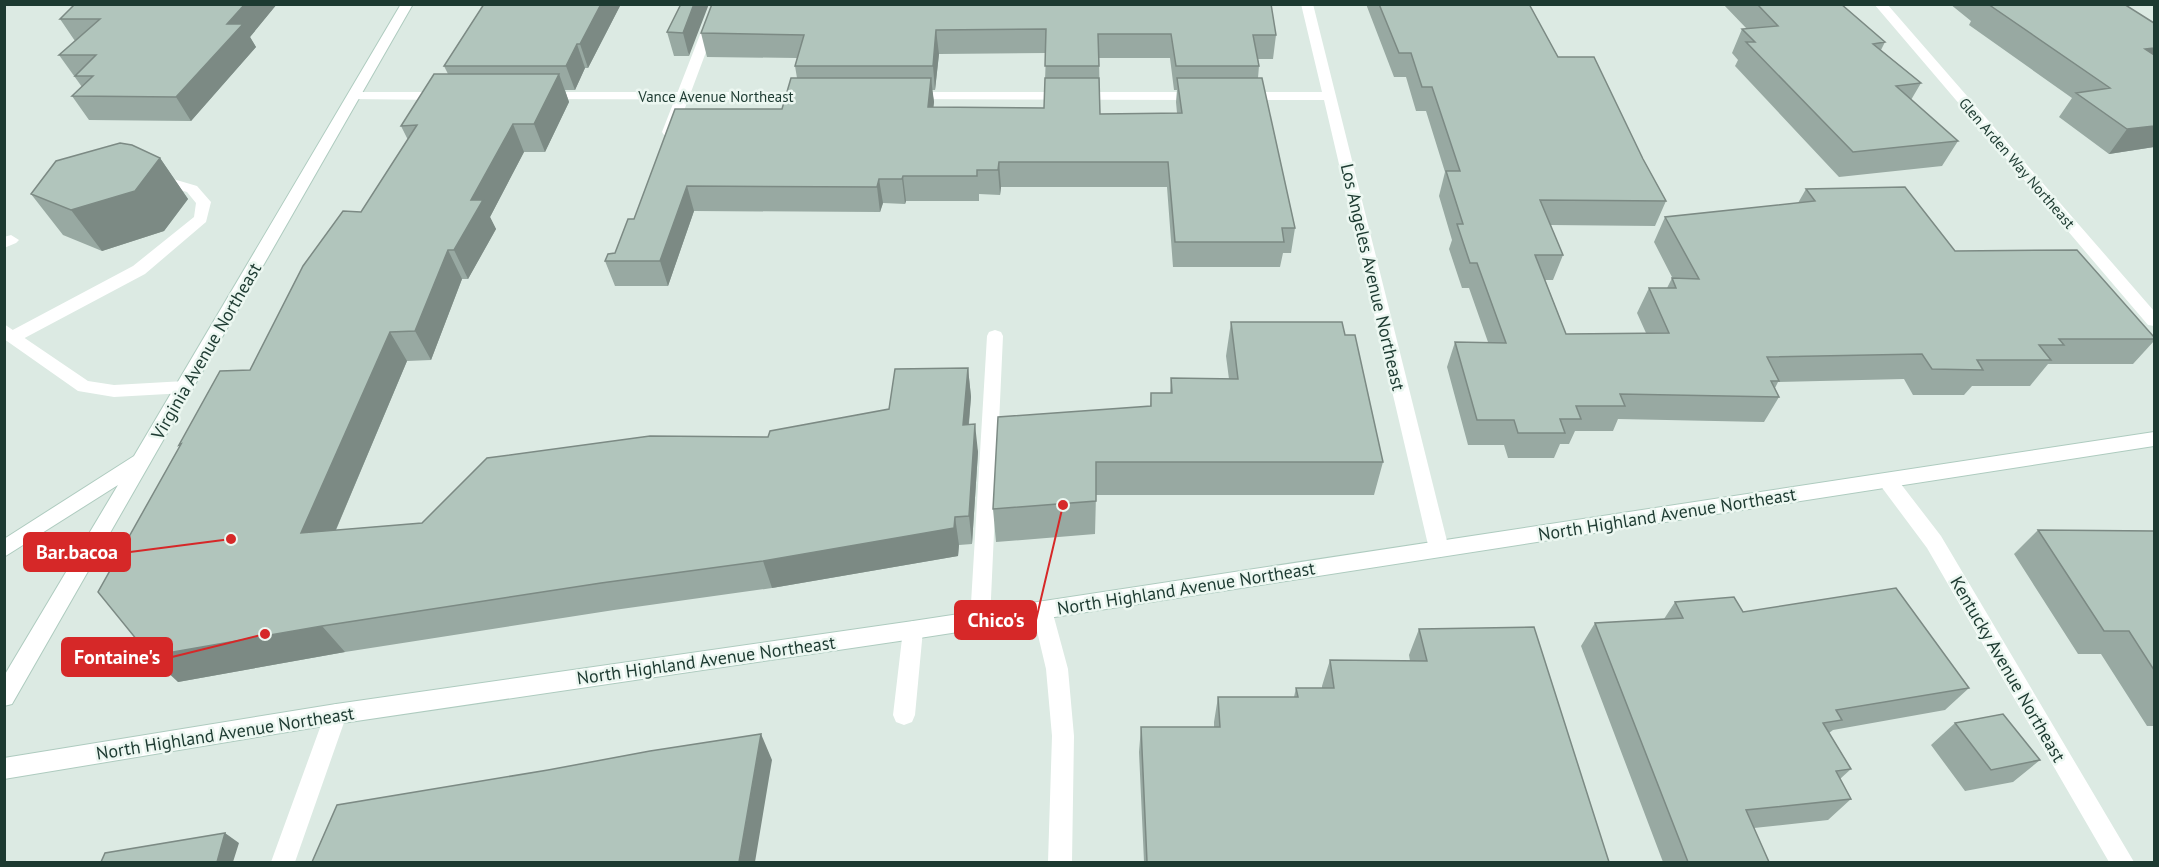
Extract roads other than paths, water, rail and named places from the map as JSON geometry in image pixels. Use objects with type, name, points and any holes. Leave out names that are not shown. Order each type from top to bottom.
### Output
[{"type":"street","name":"Virginia Avenue Northeast","points":[[4,697],[407,4]]},
{"type":"street","points":[[665,142],[718,4]]},
{"type":"street","name":"Los Angeles Avenue Northeast","points":[[1307,4],[1438,549]]},
{"type":"street","name":"Glen Arden Way Northeast","points":[[1880,4],[2154,321]]},
{"type":"street","points":[[354,96],[460,96]]},
{"type":"street","name":"Vance Avenue Northeast","points":[[530,96],[825,96]]},
{"type":"street","points":[[897,96],[1329,96]]},
{"type":"street","points":[[144,175],[192,189],[204,202],[201,219],[139,270],[9,333],[84,387],[114,391],[185,387]]},
{"type":"street","points":[[980,620],[995,336]]},
{"type":"street","name":"North Highland Avenue Northeast","points":[[4,769],[336,714],[980,620],[2154,439]]},
{"type":"street","points":[[4,549],[142,460]]},
{"type":"street","name":"Kentucky Avenue Northeast","points":[[1887,480],[1934,542],[2122,862]]},
{"type":"street","points":[[1042,610],[1057,669],[1063,736],[1060,862]]},
{"type":"street","points":[[904,715],[913,630]]},
{"type":"street","points":[[283,862],[336,714]]},
{"type":"place","name":"Chico's","points":[[1063,505]]},
{"type":"place","name":"Bar.bacoa","points":[[231,539]]},
{"type":"place","name":"Fontaine's","points":[[265,634]]}]
